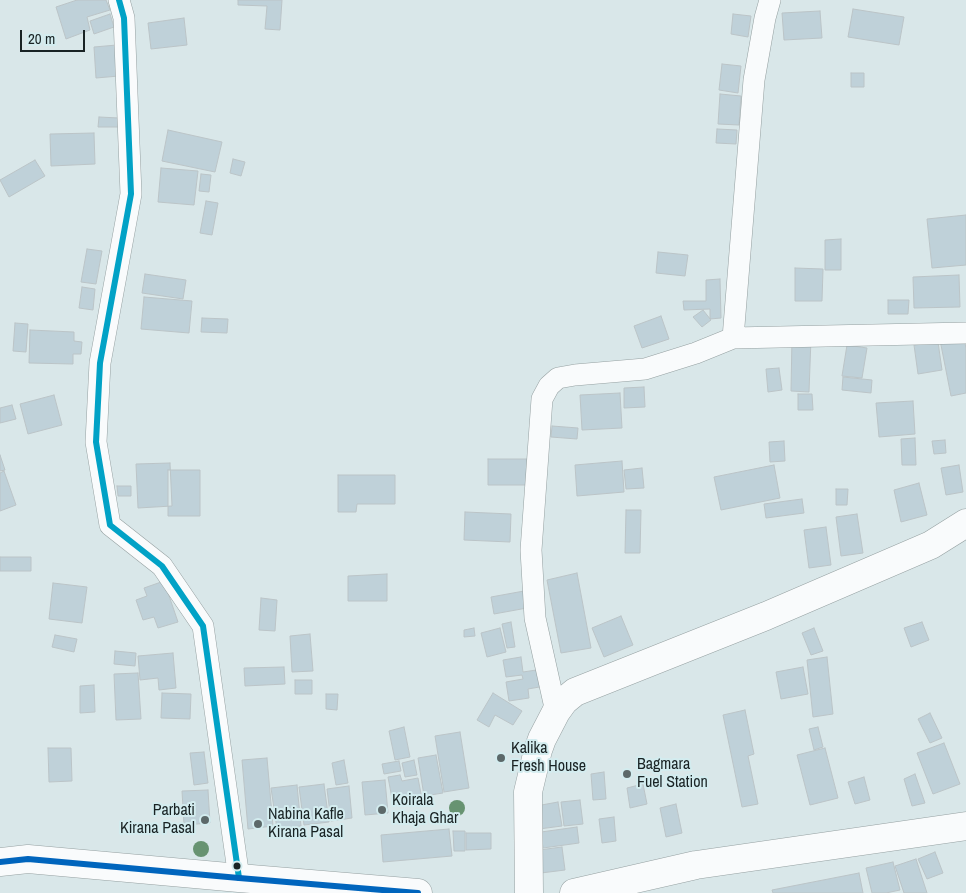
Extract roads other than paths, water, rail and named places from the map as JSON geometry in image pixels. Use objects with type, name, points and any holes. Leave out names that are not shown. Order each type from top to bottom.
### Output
[{"type":"main road","points":[[529,893],[528,792],[542,739],[564,701],[575,692],[766,616],[922,549],[966,523]]},
{"type":"main road","points":[[574,893],[696,865],[966,826]]},
{"type":"main road","points":[[0,862],[28,859],[239,878],[308,889],[418,893]]},
{"type":"street","points":[[119,0],[124,18],[131,194],[100,362],[96,442],[110,525],[162,566],[203,626],[239,878]]},
{"type":"street","points":[[733,338],[754,80],[770,0]]},
{"type":"street","points":[[556,712],[535,618],[530,550],[542,399],[549,386],[558,378],[645,369],[696,353],[733,338],[966,332]]},
{"type":"place","name":"Kalika Fresh House","points":[[501,758]]},
{"type":"place","name":"Bagmara Fuel Station","points":[[627,774]]},
{"type":"place","name":"Koirala Khaja Ghar","points":[[382,810]]},
{"type":"place","name":"Parbati Kirana Pasal","points":[[205,820]]},
{"type":"place","name":"Nabina Kafle Kirana Pasal","points":[[258,824]]}]
